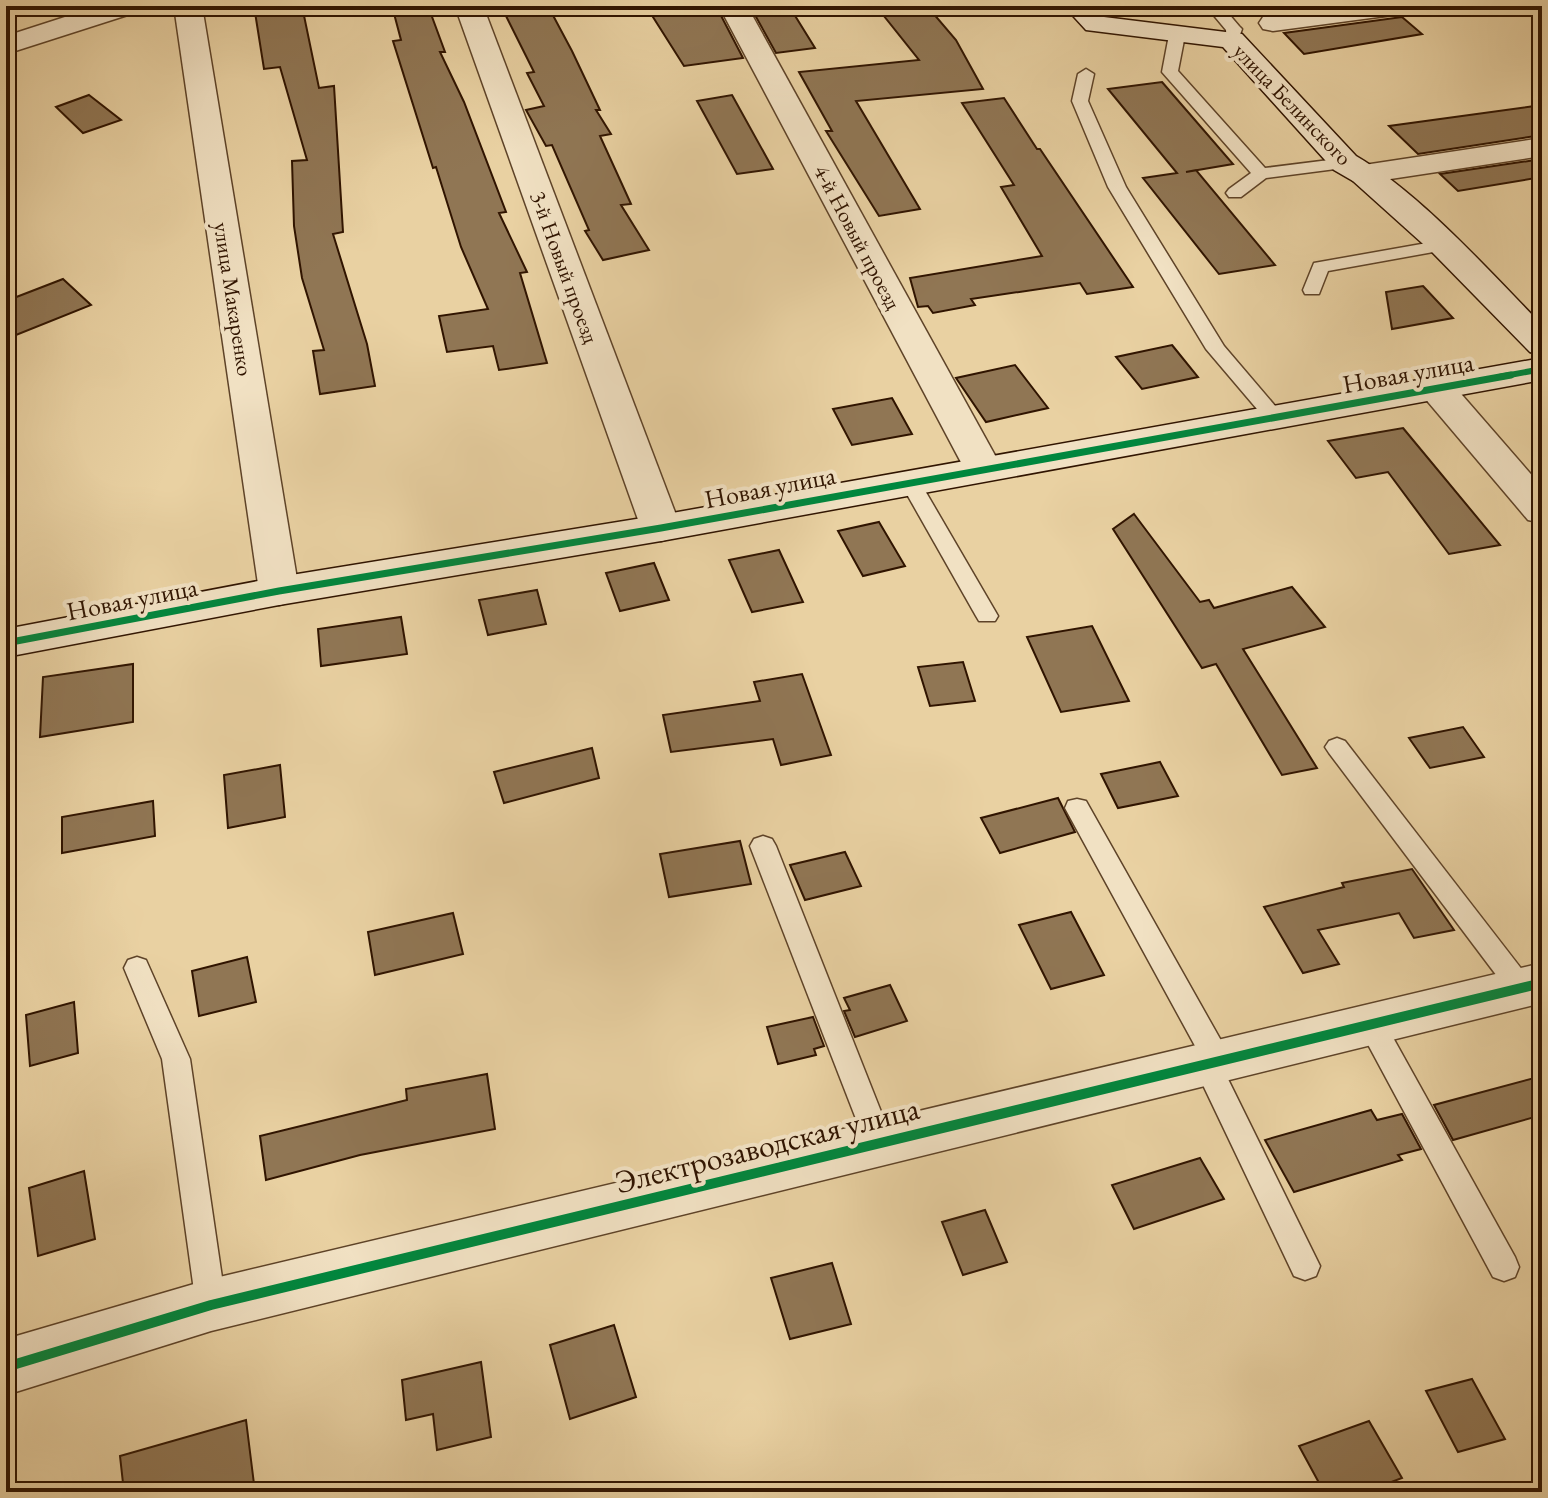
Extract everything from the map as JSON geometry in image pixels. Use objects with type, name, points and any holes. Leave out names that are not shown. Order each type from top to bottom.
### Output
[{"type":"street","points":[[6,45],[127,6]]},
{"type":"street","name":"улица Макаренко","points":[[188,6],[279,591]]},
{"type":"street","name":"3-й Новый проезд","points":[[469,6],[661,528]]},
{"type":"street","name":"4-й Новый проезд","points":[[733,6],[983,468]]},
{"type":"street","name":"улица Белинского","points":[[1078,6],[1096,24],[1232,40],[1355,168],[1444,245],[1542,345]]},
{"type":"street","points":[[1273,23],[1401,6]]},
{"type":"street","points":[[1355,168],[1542,147]]},
{"type":"street","name":"Новая улица","points":[[6,643],[279,591],[661,528],[1542,369]]},
{"type":"street","points":[[1436,388],[1542,511]]},
{"type":"street","name":"Электрозаводская улица","points":[[6,1367],[211,1305],[1532,986]]},
{"type":"lane","points":[[1214,6],[1234,29],[1232,40]]},
{"type":"lane","points":[[1177,35],[1170,72],[1261,174]]},
{"type":"lane","points":[[1086,74],[1080,101],[1117,187],[1216,349],[1275,418]]},
{"type":"lane","points":[[1235,193],[1261,174],[1355,168]]},
{"type":"lane","points":[[1312,290],[1320,267],[1444,245]]},
{"type":"lane","points":[[910,482],[987,616]]},
{"type":"lane","points":[[1337,747],[1532,986]]},
{"type":"lane","points":[[1077,808],[1212,1062],[1305,1266]]},
{"type":"lane","points":[[763,846],[879,1142]]},
{"type":"lane","points":[[137,968],[150,1004],[164,1022],[176,1059],[211,1305]]},
{"type":"lane","points":[[1371,1024],[1504,1267]]},
{"type":"building","points":[[254,6],[302,6],[319,88],[334,86],[343,232],[333,234],[367,344],[375,386],[320,394],[313,351],[324,350],[302,278],[294,226],[292,161],[307,160],[280,67],[264,69]]},
{"type":"building","points":[[392,6],[428,6],[445,52],[440,52],[464,102],[506,212],[499,213],[527,272],[520,273],[547,363],[499,370],[493,346],[447,352],[439,316],[488,309],[461,247],[436,167],[433,168],[393,41],[401,40]]},
{"type":"building","points":[[501,6],[548,6],[600,110],[596,110],[611,134],[600,136],[631,204],[621,205],[649,250],[603,260],[585,231],[589,230],[552,145],[546,146],[526,110],[544,106],[527,73],[534,72]]},
{"type":"building","points":[[646,6],[716,6],[743,58],[684,66]]},
{"type":"building","points":[[750,6],[789,6],[815,48],[776,53]]},
{"type":"building","points":[[876,6],[927,6],[956,40],[983,89],[856,101],[920,209],[879,216],[826,131],[832,131],[799,72],[919,60]]},
{"type":"building","points":[[1402,17],[1422,34],[1304,54],[1284,33]]},
{"type":"building","points":[[1162,82],[1233,164],[1196,170],[1275,265],[1219,274],[1143,178],[1177,173],[1108,89]]},
{"type":"building","points":[[89,95],[121,120],[83,133],[56,107]]},
{"type":"building","points":[[732,95],[773,169],[737,174],[697,101]]},
{"type":"building","points":[[1004,98],[1133,287],[1087,294],[1080,283],[971,299],[975,305],[933,313],[928,306],[918,307],[910,278],[1042,256],[1001,187],[1014,185],[962,103]]},
{"type":"building","points":[[1542,105],[1542,135],[1418,154],[1389,126]]},
{"type":"building","points":[[1542,159],[1542,177],[1458,191],[1440,174]]},
{"type":"building","points":[[63,279],[91,305],[6,339],[6,301]]},
{"type":"building","points":[[1423,286],[1453,318],[1392,329],[1386,292]]},
{"type":"building","points":[[1172,345],[1198,377],[1142,389],[1116,357]]},
{"type":"building","points":[[1015,365],[1048,408],[986,422],[956,378]]},
{"type":"building","points":[[892,398],[912,434],[852,445],[833,409]]},
{"type":"building","points":[[1403,428],[1500,545],[1449,554],[1388,472],[1356,478],[1328,441]]},
{"type":"building","points":[[1134,514],[1200,602],[1209,600],[1214,608],[1292,587],[1325,627],[1243,649],[1317,768],[1282,775],[1216,664],[1202,668],[1113,529]]},
{"type":"building","points":[[879,522],[905,566],[863,576],[838,531]]},
{"type":"building","points":[[779,550],[803,602],[752,612],[729,560]]},
{"type":"building","points":[[654,563],[669,600],[620,611],[606,573]]},
{"type":"building","points":[[537,590],[546,624],[488,635],[479,600]]},
{"type":"building","points":[[401,617],[407,654],[321,666],[318,629]]},
{"type":"building","points":[[1092,626],[1129,701],[1061,712],[1027,637]]},
{"type":"building","points":[[963,662],[975,701],[930,706],[918,667]]},
{"type":"building","points":[[133,664],[133,722],[40,737],[43,677]]},
{"type":"building","points":[[802,674],[831,755],[781,765],[773,739],[671,752],[663,715],[760,701],[754,682]]},
{"type":"building","points":[[1463,727],[1484,757],[1430,768],[1409,738]]},
{"type":"building","points":[[592,748],[599,778],[504,803],[494,772]]},
{"type":"building","points":[[1160,762],[1178,796],[1118,808],[1101,774]]},
{"type":"building","points":[[280,765],[285,817],[228,828],[224,775]]},
{"type":"building","points":[[1058,798],[1075,832],[1000,853],[981,818]]},
{"type":"building","points":[[153,801],[155,836],[62,853],[62,817]]},
{"type":"building","points":[[740,841],[751,884],[669,897],[660,854]]},
{"type":"building","points":[[845,852],[861,886],[805,900],[790,865]]},
{"type":"building","points":[[1412,869],[1454,930],[1414,938],[1399,913],[1318,930],[1339,964],[1303,973],[1264,907],[1344,887],[1342,883]]},
{"type":"building","points":[[1071,912],[1104,975],[1051,989],[1019,925]]},
{"type":"building","points":[[453,913],[463,954],[375,975],[368,932]]},
{"type":"building","points":[[247,957],[256,1002],[199,1016],[192,971]]},
{"type":"building","points":[[890,985],[907,1021],[855,1037],[844,1011],[850,1010],[844,998]]},
{"type":"building","points":[[74,1002],[78,1053],[30,1066],[26,1015]]},
{"type":"building","points":[[813,1017],[824,1046],[814,1049],[816,1055],[778,1064],[767,1027]]},
{"type":"building","points":[[487,1074],[495,1129],[360,1155],[266,1180],[260,1136],[407,1100],[406,1089]]},
{"type":"building","points":[[1542,1076],[1542,1115],[1453,1140],[1434,1105]]},
{"type":"building","points":[[1371,1110],[1377,1120],[1402,1114],[1421,1149],[1398,1155],[1402,1160],[1294,1192],[1265,1140]]},
{"type":"building","points":[[1200,1158],[1224,1199],[1134,1229],[1112,1185]]},
{"type":"building","points":[[84,1171],[95,1239],[38,1256],[29,1188]]},
{"type":"building","points":[[985,1210],[1007,1262],[963,1275],[942,1222]]},
{"type":"building","points":[[832,1263],[851,1324],[790,1339],[771,1278]]},
{"type":"building","points":[[614,1325],[636,1397],[570,1419],[550,1345]]},
{"type":"building","points":[[481,1362],[491,1437],[437,1450],[433,1414],[406,1420],[402,1380]]},
{"type":"building","points":[[1472,1379],[1505,1439],[1458,1452],[1426,1391]]},
{"type":"building","points":[[246,1420],[255,1492],[124,1492],[120,1456]]},
{"type":"building","points":[[1369,1421],[1402,1478],[1365,1492],[1324,1492],[1299,1446]]},
{"type":"cycle path","points":[[6,643],[279,591],[661,528],[1542,369]]},
{"type":"cycle path","points":[[6,1367],[211,1305],[1542,983]]}]
